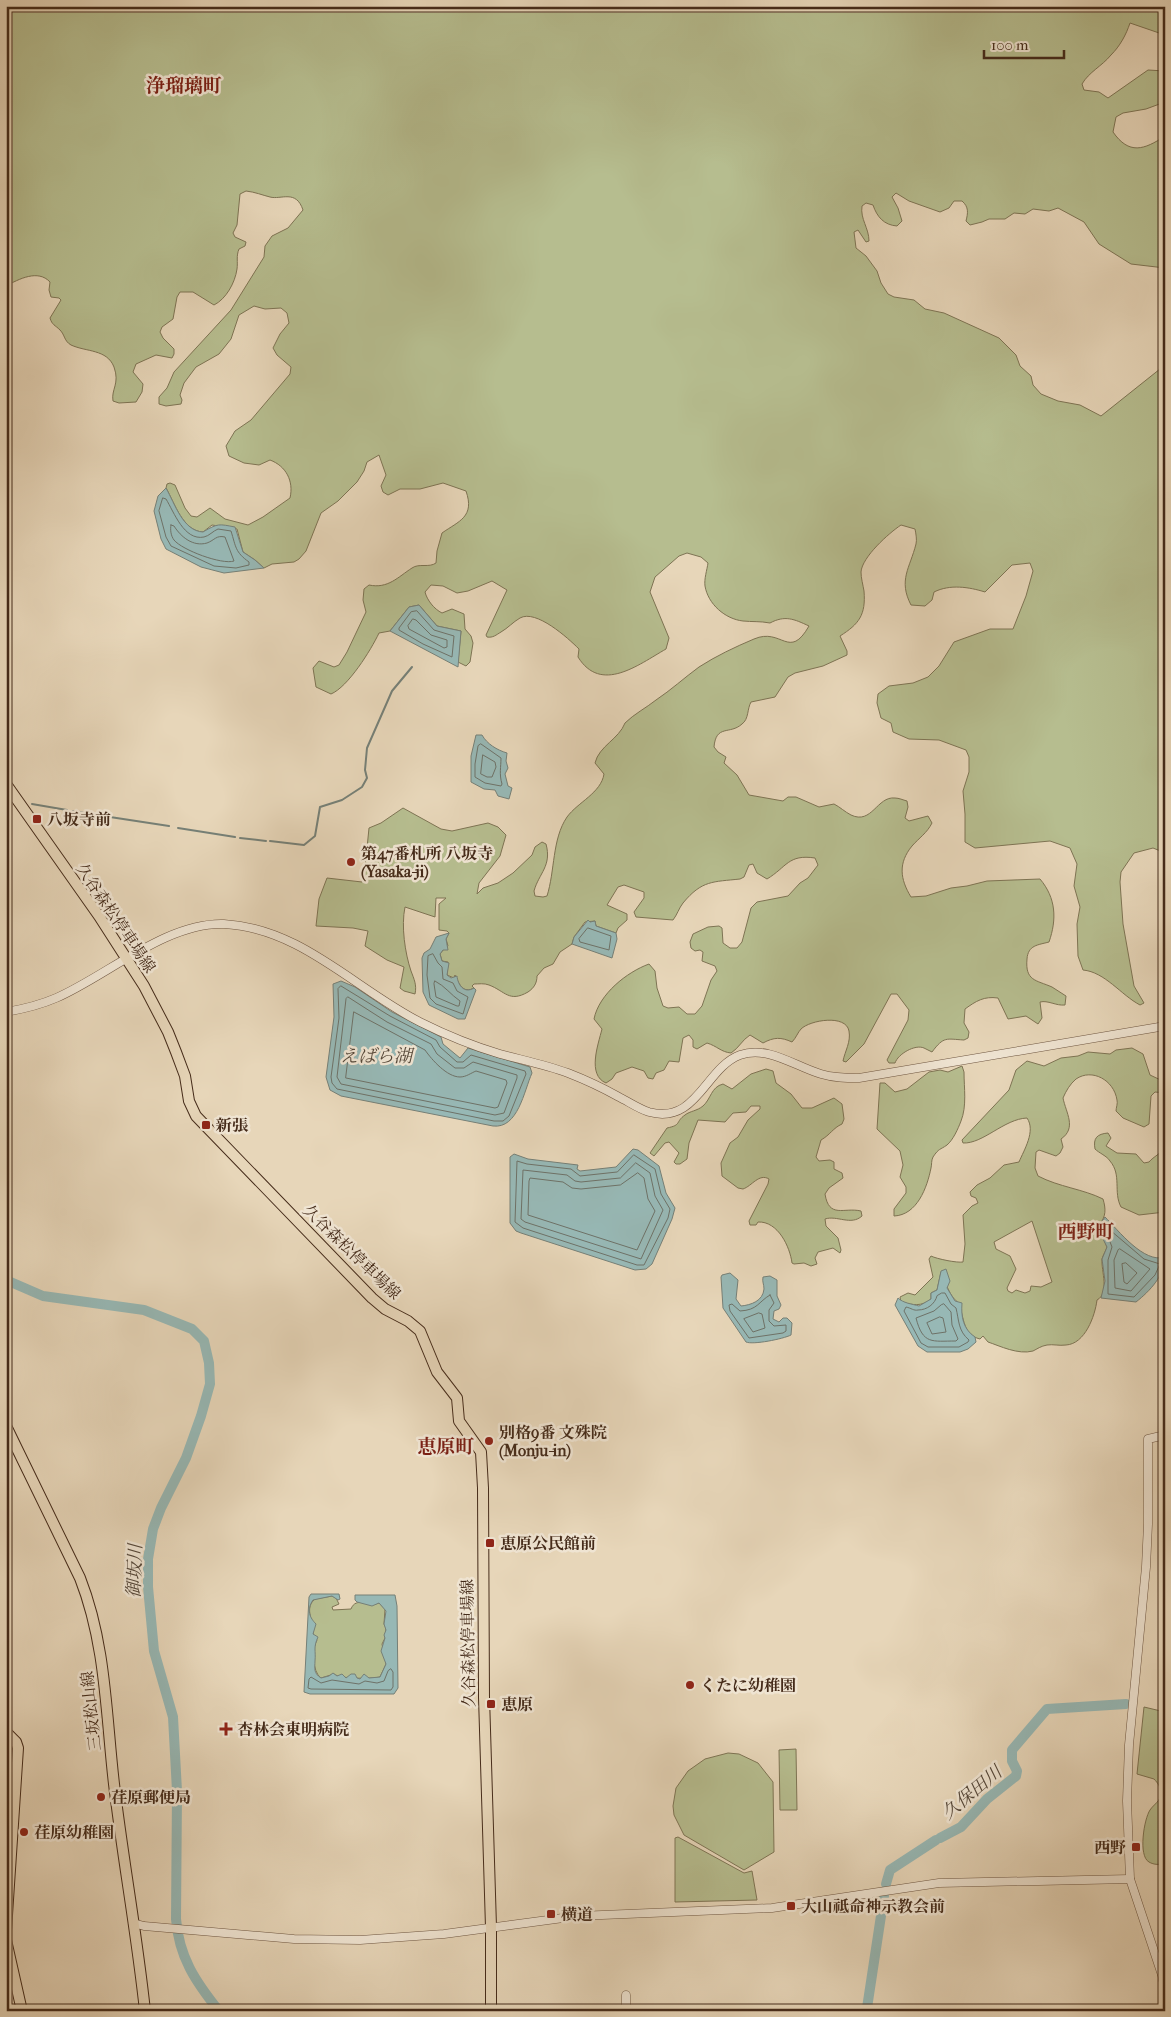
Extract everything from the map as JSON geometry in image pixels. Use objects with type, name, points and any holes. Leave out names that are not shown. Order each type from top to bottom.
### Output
[{"type":"main road","name":"久谷森松停車場線","points":[[6,784],[127,958],[144,986],[168,1032],[186,1076],[190,1101],[196,1116],[372,1298],[385,1309],[418,1327],[436,1372],[456,1398],[459,1421],[481,1452],[483,1488],[482,1595],[491,1927],[491,2011]]},
{"type":"main road","name":"三坂松山線","points":[[6,1426],[80,1578],[97,1633],[114,1786],[145,2011]]},
{"type":"main road","points":[[6,1732],[16,1742],[18,1748],[6,1930]]},
{"type":"main road","points":[[6,1940],[22,2011]]},
{"type":"street","points":[[6,1012],[57,998],[162,939],[208,925],[223,924],[256,928],[311,952],[376,996],[421,1023],[488,1050],[575,1075],[643,1109],[659,1113],[675,1111],[691,1102],[723,1066],[732,1059],[746,1053],[769,1054],[810,1071],[830,1076],[859,1078],[1165,1026]]},
{"type":"street","points":[[1165,1435],[1148,1439],[1146,1567],[1128,1744],[1127,1801],[1130,1877],[1165,1989]]},
{"type":"street","points":[[134,1923],[167,1928],[294,1939],[360,1940],[402,1938],[578,1916],[772,1908],[938,1883],[1130,1877]]},
{"type":"street","points":[[626,1995],[626,2011]]},
{"type":"green space","points":[[6,6],[1165,6],[1165,35],[1130,23],[1125,36],[1117,48],[1082,84],[1084,90],[1099,92],[1108,98],[1148,70],[1165,71],[1165,102],[1146,109],[1123,113],[1116,117],[1113,132],[1125,144],[1137,148],[1150,145],[1165,136],[1165,268],[1131,264],[1099,244],[1084,222],[1058,208],[1049,211],[1033,209],[1025,214],[1014,213],[1005,219],[989,219],[970,225],[966,221],[967,210],[962,201],[954,201],[949,208],[940,212],[909,201],[896,193],[892,197],[902,221],[897,226],[885,222],[879,217],[873,205],[866,203],[862,206],[862,211],[869,241],[866,242],[858,230],[854,232],[856,248],[866,256],[877,271],[881,283],[888,294],[894,297],[914,300],[925,309],[944,313],[999,338],[1016,355],[1020,366],[1031,376],[1033,385],[1041,394],[1058,401],[1080,405],[1101,416],[1165,365],[1165,859],[1163,852],[1153,848],[1134,853],[1121,872],[1120,882],[1123,924],[1134,986],[1144,1003],[1140,1005],[1106,979],[1083,970],[1078,956],[1077,924],[1080,907],[1074,886],[1077,864],[1070,848],[1050,841],[975,848],[965,842],[963,791],[969,772],[969,757],[966,750],[939,740],[909,739],[893,732],[891,723],[881,718],[877,703],[878,694],[889,686],[913,683],[928,677],[939,666],[954,642],[990,629],[1013,629],[1026,596],[1033,571],[1030,563],[1012,565],[985,592],[953,587],[940,589],[934,592],[932,600],[925,606],[911,605],[905,588],[905,581],[916,544],[916,535],[915,529],[901,525],[877,546],[866,559],[863,566],[861,572],[864,591],[862,613],[856,623],[840,636],[847,655],[823,666],[795,673],[788,677],[775,697],[751,702],[744,722],[718,735],[714,747],[726,757],[724,763],[737,775],[749,795],[783,801],[788,797],[796,797],[819,807],[834,804],[851,815],[858,817],[869,813],[883,801],[896,798],[907,801],[908,807],[905,818],[909,821],[928,816],[932,823],[928,830],[907,852],[904,859],[903,877],[911,897],[926,896],[951,888],[987,881],[1040,879],[1049,894],[1054,909],[1052,933],[1049,942],[1034,946],[1029,951],[1027,959],[1028,972],[1033,979],[1052,987],[1066,996],[1065,1005],[1040,1002],[1042,1018],[1038,1024],[1026,1016],[1008,1019],[998,998],[984,998],[965,1009],[964,1023],[969,1032],[968,1038],[964,1040],[953,1039],[943,1041],[932,1052],[925,1048],[916,1047],[900,1056],[895,1063],[889,1063],[887,1060],[908,1020],[909,1010],[897,994],[891,994],[864,1044],[846,1062],[843,1061],[849,1043],[849,1031],[842,1022],[827,1020],[806,1026],[800,1030],[792,1042],[778,1038],[763,1043],[750,1035],[731,1053],[707,1043],[697,1049],[693,1047],[693,1040],[689,1035],[683,1038],[679,1062],[669,1061],[664,1070],[656,1073],[653,1079],[648,1078],[644,1071],[632,1067],[616,1073],[606,1083],[600,1079],[595,1067],[595,1059],[602,1029],[594,1019],[602,1001],[615,985],[632,972],[649,964],[655,971],[657,988],[663,1006],[668,1008],[679,1007],[687,1014],[695,1014],[702,1006],[711,980],[717,971],[715,966],[702,961],[703,952],[700,950],[695,951],[691,948],[690,942],[693,934],[708,927],[719,926],[722,928],[723,943],[730,948],[737,948],[742,942],[751,908],[757,902],[788,896],[800,883],[808,878],[818,865],[815,858],[806,857],[793,860],[767,879],[757,873],[753,864],[749,865],[744,877],[740,879],[708,884],[696,890],[683,903],[673,920],[636,917],[634,912],[644,898],[644,892],[624,885],[618,887],[607,905],[627,914],[627,920],[618,928],[616,933],[596,926],[595,921],[585,922],[574,937],[572,944],[560,952],[553,964],[544,968],[537,976],[536,983],[532,989],[516,996],[507,995],[485,984],[474,984],[472,986],[474,988],[467,990],[460,985],[455,975],[454,978],[447,975],[448,962],[442,961],[440,954],[448,946],[446,939],[449,933],[439,930],[439,904],[446,898],[436,898],[435,917],[405,907],[403,922],[405,948],[415,982],[415,994],[400,988],[404,967],[387,960],[365,946],[368,931],[353,928],[316,926],[319,899],[327,878],[362,882],[369,828],[381,823],[403,808],[441,829],[452,831],[488,823],[498,827],[506,835],[500,856],[479,883],[477,894],[483,888],[498,883],[513,873],[532,855],[535,847],[542,842],[546,844],[546,864],[534,891],[535,896],[547,896],[556,845],[562,826],[567,817],[594,792],[602,781],[604,774],[595,763],[597,757],[618,734],[625,723],[699,667],[719,655],[764,636],[790,642],[796,641],[809,626],[790,619],[780,619],[770,623],[743,621],[724,614],[718,610],[707,593],[705,580],[708,563],[701,557],[687,553],[679,556],[655,577],[650,592],[669,638],[666,649],[620,673],[598,674],[587,668],[578,657],[579,649],[574,644],[560,632],[534,617],[520,618],[496,635],[487,637],[486,635],[507,590],[492,581],[468,591],[457,593],[443,586],[431,585],[425,592],[431,604],[442,613],[452,609],[464,614],[465,629],[471,636],[473,643],[470,662],[466,666],[458,662],[461,631],[437,626],[419,605],[409,607],[390,631],[379,633],[371,649],[352,676],[338,690],[331,694],[316,687],[313,668],[319,661],[334,667],[339,665],[347,652],[366,612],[363,600],[364,589],[369,585],[387,584],[415,567],[436,563],[442,533],[467,513],[468,500],[466,491],[443,483],[420,489],[400,489],[388,495],[383,492],[381,486],[386,475],[379,455],[367,462],[357,482],[338,501],[321,513],[306,551],[299,559],[294,562],[272,564],[264,568],[243,552],[237,529],[212,525],[203,532],[190,527],[185,522],[176,509],[166,488],[167,484],[175,485],[185,508],[191,516],[197,517],[210,508],[225,519],[248,525],[290,498],[290,480],[280,466],[270,460],[259,465],[244,463],[229,456],[226,446],[235,431],[251,420],[290,374],[291,367],[277,355],[273,348],[280,334],[289,323],[287,313],[281,308],[265,309],[254,306],[239,315],[231,339],[219,354],[196,367],[184,383],[180,395],[181,404],[166,406],[159,404],[159,397],[167,388],[174,372],[231,310],[264,257],[265,246],[272,236],[288,228],[303,210],[300,204],[292,197],[274,198],[246,191],[240,194],[237,225],[233,233],[235,237],[246,242],[245,246],[239,249],[236,274],[229,290],[214,305],[193,292],[180,292],[177,297],[173,319],[162,327],[160,332],[174,349],[172,358],[156,355],[136,364],[133,372],[143,384],[142,392],[136,402],[119,403],[113,401],[116,373],[111,361],[101,354],[71,345],[52,322],[50,318],[61,300],[51,297],[49,290],[50,282],[40,276],[28,276],[6,286]]},
{"type":"green space","points":[[1132,1048],[1143,1054],[1150,1075],[1165,1082],[1165,1093],[1155,1092],[1151,1096],[1149,1124],[1144,1127],[1123,1118],[1116,1111],[1117,1101],[1112,1087],[1101,1078],[1089,1075],[1082,1076],[1072,1083],[1063,1098],[1069,1125],[1066,1135],[1061,1139],[1063,1147],[1060,1153],[1056,1156],[1039,1150],[1036,1152],[1035,1168],[1038,1176],[1103,1199],[1105,1209],[1100,1224],[1107,1247],[1102,1259],[1104,1287],[1084,1335],[1073,1343],[1047,1345],[1027,1352],[998,1346],[988,1342],[983,1336],[980,1339],[974,1337],[967,1330],[959,1303],[950,1293],[941,1272],[937,1290],[931,1293],[931,1299],[917,1305],[901,1302],[900,1297],[908,1293],[915,1295],[933,1277],[929,1259],[931,1256],[963,1262],[965,1244],[963,1215],[978,1203],[976,1198],[971,1196],[970,1192],[1004,1165],[1019,1162],[1030,1134],[1027,1118],[1010,1122],[978,1140],[963,1143],[962,1140],[1009,1090],[1016,1070],[1027,1061],[1044,1066],[1061,1058],[1078,1056],[1088,1052],[1110,1054],[1116,1050]],"holes":[[[1032,1221],[1052,1282],[1041,1287],[1031,1286],[1030,1291],[1025,1293],[1016,1290],[1012,1293],[1008,1291],[1007,1288],[1016,1269],[1010,1256],[996,1249],[994,1242]]]},
{"type":"green space","points":[[962,1066],[964,1072],[965,1103],[958,1127],[949,1143],[933,1157],[927,1184],[915,1206],[909,1211],[894,1216],[894,1209],[906,1193],[906,1187],[900,1177],[903,1165],[900,1151],[877,1129],[880,1083],[885,1083],[895,1092],[907,1089],[929,1072],[940,1070],[948,1072]]},
{"type":"green space","points":[[766,1069],[773,1071],[776,1083],[791,1094],[802,1108],[812,1108],[834,1098],[842,1104],[844,1119],[842,1124],[821,1140],[816,1157],[819,1161],[830,1160],[834,1162],[834,1169],[842,1173],[843,1178],[829,1188],[825,1194],[830,1207],[838,1210],[861,1211],[862,1216],[853,1220],[825,1219],[826,1226],[838,1238],[841,1250],[840,1253],[833,1248],[818,1252],[815,1258],[817,1264],[811,1266],[804,1263],[792,1263],[786,1243],[777,1230],[765,1223],[758,1222],[756,1225],[750,1225],[749,1221],[769,1179],[759,1179],[743,1189],[738,1188],[722,1176],[721,1163],[730,1143],[738,1137],[748,1120],[760,1109],[760,1106],[751,1106],[746,1112],[733,1113],[725,1122],[698,1120],[689,1143],[687,1159],[680,1164],[674,1162],[679,1153],[669,1142],[665,1143],[654,1156],[650,1153],[667,1128],[675,1126],[685,1115],[703,1106],[716,1088],[723,1084],[732,1089],[751,1074]]},
{"type":"green space","points":[[1108,1133],[1111,1138],[1106,1146],[1117,1153],[1136,1154],[1144,1163],[1149,1162],[1165,1146],[1165,1212],[1139,1215],[1121,1207],[1114,1166],[1109,1159],[1095,1149],[1095,1139],[1101,1134]]},
{"type":"green space","points":[[332,1596],[336,1598],[339,1604],[332,1607],[333,1610],[351,1609],[353,1605],[359,1602],[379,1603],[385,1609],[384,1624],[386,1628],[382,1644],[386,1664],[380,1677],[349,1678],[334,1674],[321,1678],[318,1675],[314,1665],[314,1648],[317,1640],[313,1635],[310,1607],[315,1599]]},
{"type":"green space","points":[[1144,1707],[1165,1712],[1165,1863],[1159,1864],[1149,1862],[1144,1853],[1143,1845],[1144,1829],[1148,1815],[1161,1796],[1159,1786],[1154,1779],[1137,1774]]},
{"type":"green space","points":[[796,1749],[797,1810],[780,1810],[779,1750]]},
{"type":"green space","points":[[728,1753],[739,1754],[758,1763],[773,1782],[774,1852],[744,1870],[684,1835],[674,1815],[673,1806],[676,1788],[688,1771],[705,1759]]},
{"type":"green space","points":[[678,1837],[744,1873],[752,1871],[757,1900],[675,1902],[675,1838]]},
{"type":"water","points":[[166,488],[180,516],[190,527],[203,532],[219,525],[235,527],[243,552],[264,568],[224,573],[201,567],[166,549],[161,539],[154,511],[158,496]]},
{"type":"water","points":[[419,605],[437,626],[461,631],[458,667],[390,631],[409,607]]},
{"type":"water","points":[[476,735],[482,735],[493,746],[507,753],[506,761],[508,768],[505,774],[508,786],[512,788],[509,799],[498,796],[495,790],[484,789],[471,782],[471,756]]},
{"type":"water","points":[[588,920],[590,922],[595,921],[596,926],[616,933],[617,939],[612,958],[572,944],[574,937]]},
{"type":"water","points":[[449,933],[446,939],[448,950],[443,950],[440,954],[442,961],[449,963],[447,975],[451,978],[457,976],[462,988],[470,990],[474,988],[476,990],[465,1019],[458,1019],[429,1005],[423,992],[422,958],[424,953],[430,949],[436,937]]},
{"type":"water","name":"えばら湖","points":[[341,981],[355,987],[392,1012],[441,1037],[443,1044],[460,1058],[468,1048],[530,1067],[532,1073],[523,1098],[509,1122],[493,1126],[341,1096],[330,1090],[326,1077],[334,1017],[333,984]]},
{"type":"water","points":[[633,1149],[638,1150],[659,1166],[666,1193],[675,1208],[652,1264],[646,1269],[635,1270],[521,1233],[516,1231],[510,1223],[510,1157],[514,1154],[528,1159],[578,1165],[577,1169],[580,1171],[616,1167]]},
{"type":"water","points":[[1105,1217],[1140,1251],[1157,1258],[1165,1257],[1160,1276],[1136,1302],[1101,1298],[1105,1281],[1102,1259],[1107,1247],[1101,1235],[1103,1230],[1100,1224]]},
{"type":"water","points":[[946,1269],[950,1281],[947,1288],[955,1301],[962,1303],[965,1326],[975,1337],[976,1342],[968,1349],[960,1352],[927,1352],[918,1346],[895,1305],[898,1298],[919,1306],[931,1299],[931,1293],[937,1290],[941,1271]]},
{"type":"water","points":[[730,1273],[738,1280],[736,1299],[741,1306],[749,1305],[761,1297],[764,1289],[763,1277],[770,1276],[777,1280],[777,1296],[781,1305],[779,1309],[774,1311],[773,1319],[779,1322],[783,1318],[787,1318],[792,1323],[791,1335],[768,1341],[746,1342],[723,1308],[721,1277]]},
{"type":"water","points":[[311,1594],[339,1594],[340,1599],[338,1600],[332,1596],[313,1600],[309,1610],[316,1624],[313,1634],[318,1637],[315,1647],[315,1668],[318,1676],[321,1678],[333,1673],[337,1676],[342,1674],[346,1678],[351,1674],[355,1674],[360,1679],[364,1674],[369,1678],[380,1677],[386,1664],[381,1651],[386,1630],[384,1624],[386,1611],[379,1603],[372,1606],[357,1602],[355,1595],[395,1595],[397,1606],[398,1688],[394,1694],[310,1694],[304,1692],[309,1597]]},
{"type":"waterway","points":[[270,841],[304,845],[315,836],[320,807],[342,800],[362,787],[367,778],[365,770],[367,748],[392,691],[412,667]]},
{"type":"waterway","points":[[32,804],[67,810]]},
{"type":"waterway","points":[[73,811],[100,815]]},
{"type":"waterway","points":[[110,817],[169,826]]},
{"type":"waterway","points":[[178,828],[235,837]]},
{"type":"waterway","points":[[240,838],[266,841]]},
{"type":"waterway","name":"御坂川","points":[[6,1280],[43,1296],[144,1310],[192,1329],[204,1341],[209,1363],[210,1384],[186,1458],[161,1508],[153,1529],[148,1559],[148,1587],[154,1651],[173,1717],[177,1791],[176,1919],[178,1933],[190,1968],[219,2011]]},
{"type":"waterway","name":"久保田川","points":[[940,1838],[961,1827],[987,1799],[1016,1776],[1017,1771],[1012,1761],[1012,1750],[1047,1709],[1126,1704]]},
{"type":"waterway","name":"久保田川","points":[[886,1884],[890,1870],[936,1840]]},
{"type":"waterway","name":"久保田川","points":[[867,2008],[884,1896]]},
{"type":"place","name":"八坂寺前","points":[[37,819]]},
{"type":"place","name":"第47番札所 八坂寺 (Yasaka-ji)","points":[[351,862]]},
{"type":"place","name":"新張","points":[[206,1125]]},
{"type":"place","name":"別格9番 文殊院 (Monju-in)","points":[[489,1441]]},
{"type":"place","name":"恵原公民館前","points":[[490,1543]]},
{"type":"place","name":"くたに幼稚園","points":[[690,1685]]},
{"type":"place","name":"恵原","points":[[491,1704]]},
{"type":"place","name":"杏林会東明病院","points":[[226,1729]]},
{"type":"place","name":"荏原郵便局","points":[[101,1797]]},
{"type":"place","name":"荏原幼稚園","points":[[24,1832]]},
{"type":"place","name":"西野","points":[[1136,1847]]},
{"type":"place","name":"大山祗命神示教会前","points":[[791,1906]]},
{"type":"place","name":"横道","points":[[551,1914]]},
{"type":"district","name":"浄瑠璃町","points":[[184,86]]},
{"type":"district","name":"西野町","points":[[1086,1232]]},
{"type":"district","name":"恵原町","points":[[446,1447]]}]
